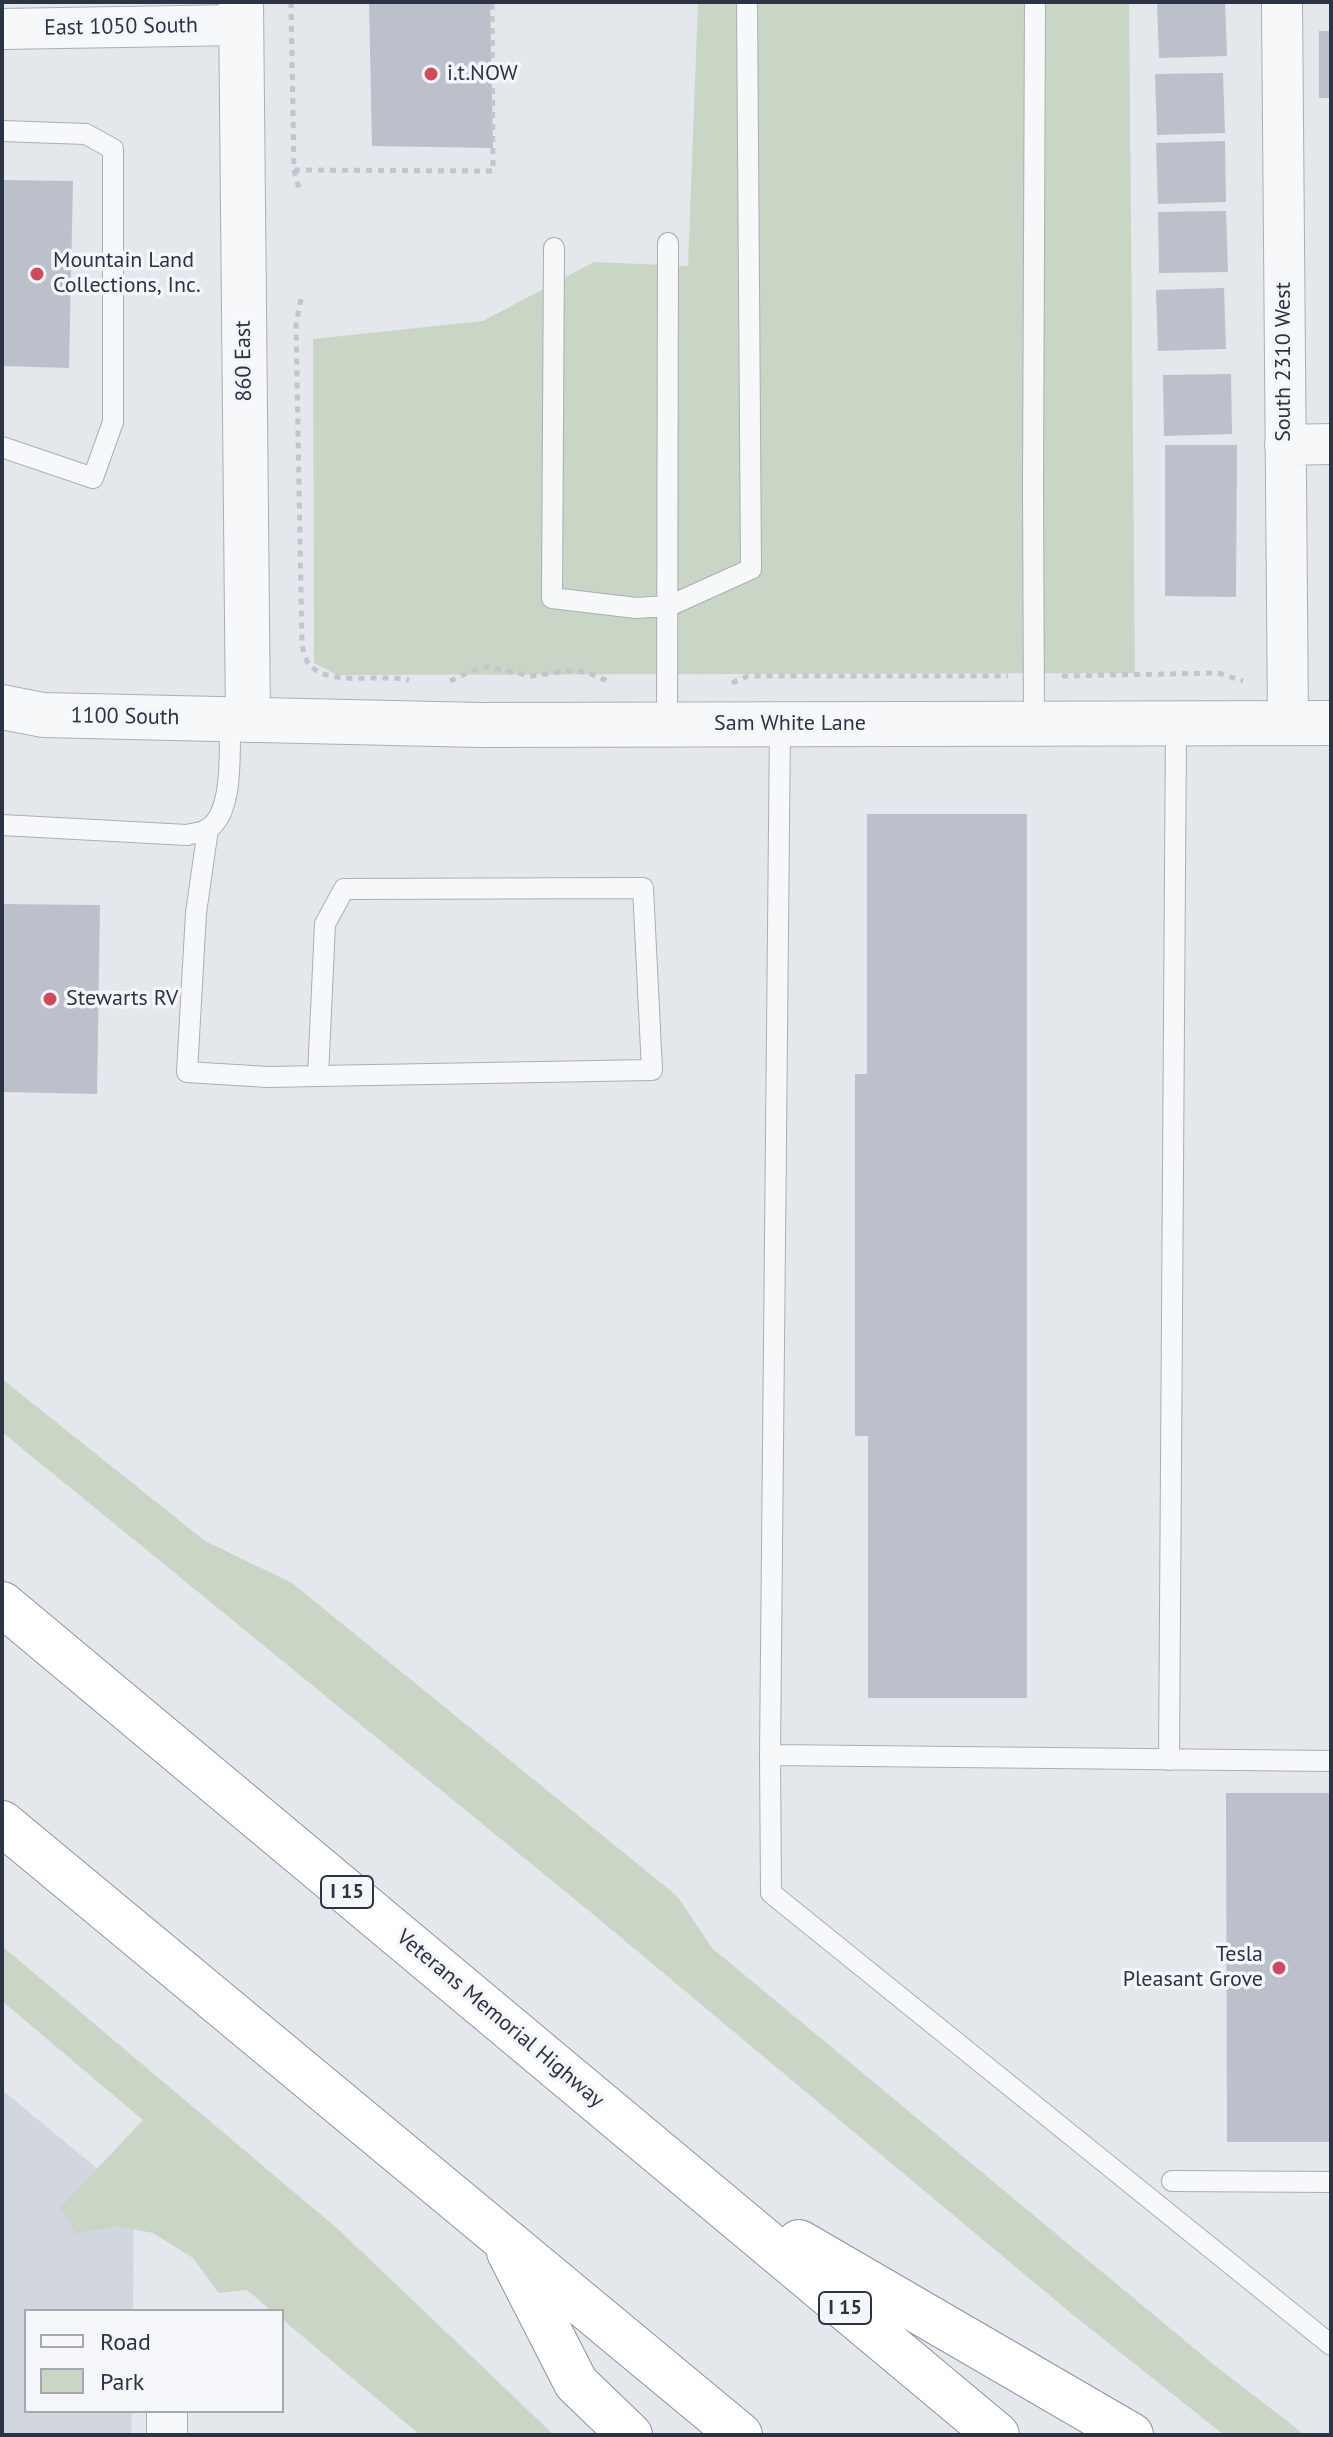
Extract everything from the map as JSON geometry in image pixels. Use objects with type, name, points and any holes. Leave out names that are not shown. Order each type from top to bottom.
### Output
[{"type":"highway","name":"Veterans Memorial Highway","points":[[2,1604],[997,2435]]},
{"type":"highway","points":[[2,1823],[740,2435]]},
{"type":"highway","points":[[693,2181],[1131,2435]]},
{"type":"highway","points":[[501,2236],[576,2383],[630,2435]]},
{"type":"street","name":"South 2310 West","points":[[1282,2],[1288,723]]},
{"type":"street","name":"East 1050 South","points":[[2,29],[241,13]]},
{"type":"street","name":"860 East","points":[[239,720],[241,13]]},
{"type":"street","points":[[1285,445],[1331,444]]},
{"type":"street","name":"1100 South","points":[[2,707],[43,715],[239,720]]},
{"type":"street","name":"Sam White Lane","points":[[239,720],[480,725],[1331,723]]},
{"type":"street","points":[[167,2413],[167,2435]]},
{"type":"lane","points":[[554,248],[552,598],[636,608],[669,606],[751,569],[747,2]]},
{"type":"lane","points":[[1034,722],[1035,2]]},
{"type":"lane","points":[[2,131],[86,134],[113,149],[113,422],[93,478],[2,447]]},
{"type":"lane","points":[[667,724],[668,243]]},
{"type":"lane","points":[[239,720],[223,811],[208,829],[196,913],[187,1072],[268,1077],[652,1070],[643,888],[344,889],[325,924],[318,1076]]},
{"type":"lane","points":[[1169,1760],[1176,723]]},
{"type":"lane","points":[[780,724],[771,1893],[1331,2345]]},
{"type":"lane","points":[[2,825],[187,835],[208,829]]},
{"type":"lane","points":[[770,1755],[1331,1761]]},
{"type":"lane","points":[[1172,2181],[1331,2182]]},
{"type":"path","points":[[291,2],[294,170],[300,192]]},
{"type":"path","points":[[294,170],[493,171],[492,2]]},
{"type":"path","points":[[301,299],[296,339],[302,644],[306,661],[317,671],[332,677],[403,678],[414,681]]},
{"type":"path","points":[[448,682],[488,667],[531,676],[586,672],[617,686]]},
{"type":"path","points":[[731,683],[748,676],[1218,673],[1240,678]]},
{"type":"shaded area","points":[[2,2090],[134,2199],[133,2309],[24,2309],[24,2413],[132,2413],[131,2435],[2,2435]]},
{"type":"green space","points":[[698,2],[1129,2],[1135,673],[337,675],[314,663],[313,339],[483,321],[594,262],[688,266]]},
{"type":"green space","points":[[2,1379],[205,1541],[292,1583],[677,1896],[712,1948],[1213,2364],[1305,2435],[1224,2435],[1072,2314],[594,1915],[2,1432]]},
{"type":"green space","points":[[2,1946],[339,2230],[554,2435],[420,2435],[284,2321],[284,2309],[270,2309],[247,2290],[219,2293],[193,2258],[153,2233],[117,2226],[76,2234],[60,2208],[143,2120],[2,2001]]},
{"type":"building","name":"i.t.NOW","points":[[369,2],[490,2],[493,148],[372,146]]},
{"type":"building","points":[[1157,2],[1225,2],[1227,56],[1159,58]]},
{"type":"building","points":[[1319,31],[1331,31],[1331,98],[1319,98]]},
{"type":"building","points":[[1223,73],[1225,133],[1157,135],[1155,74]]},
{"type":"building","points":[[1225,141],[1226,202],[1158,204],[1156,143]]},
{"type":"building","name":"Mountain Land Collections, Inc.","points":[[2,180],[73,181],[69,368],[2,366]]},
{"type":"building","points":[[1226,211],[1228,272],[1159,273],[1158,212]]},
{"type":"building","points":[[1224,288],[1226,349],[1158,351],[1156,290]]},
{"type":"building","points":[[1231,374],[1232,434],[1164,436],[1163,375]]},
{"type":"building","points":[[1165,445],[1237,445],[1236,597],[1165,596]]},
{"type":"building","points":[[867,814],[1027,814],[1027,1698],[868,1698],[868,1436],[855,1436],[855,1074],[867,1074]]},
{"type":"building","name":"Stewarts RV","points":[[2,904],[100,905],[97,1094],[2,1092]]},
{"type":"building","name":"Tesla Pleasant Grove","points":[[1226,1793],[1331,1793],[1331,2142],[1227,2142]]},
{"type":"place","name":"i.t.NOW","points":[[431,74]]},
{"type":"place","name":"Mountain Land Collections, Inc.","points":[[37,274]]},
{"type":"place","name":"Stewarts RV","points":[[50,999]]},
{"type":"place","name":"Tesla Pleasant Grove","points":[[1279,1968]]}]
